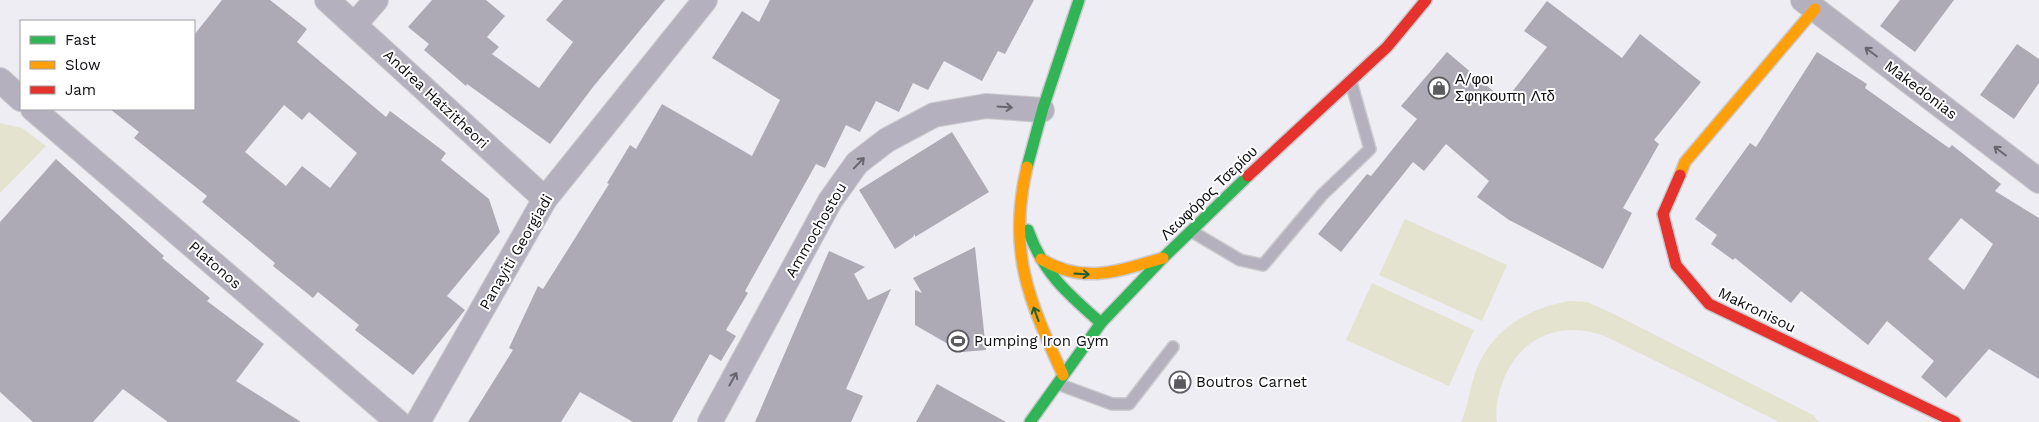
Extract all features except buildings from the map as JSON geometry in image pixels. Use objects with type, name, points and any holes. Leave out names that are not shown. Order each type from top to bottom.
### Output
[{"type":"street","name":"Andrea Hatzitheori","points":[[327,0],[545,199]]},
{"type":"street","points":[[355,24],[376,0]]},
{"type":"street","name":"Panayiti Georgiadi","points":[[418,422],[545,199],[705,0]]},
{"type":"street","points":[[1060,379],[1027,286],[1020,253],[1020,202],[1042,110],[1079,0]]},
{"type":"street","name":"Λεωφόρος Τσερίου","points":[[1030,422],[1101,323],[1228,194],[1386,47],[1426,0]]},
{"type":"street","name":"Makedonias","points":[[1809,5],[2039,181]]},
{"type":"street","name":"Makronisou","points":[[1809,5],[1685,162],[1663,214],[1676,265],[1709,304],[1955,422]]},
{"type":"street","points":[[0,80],[20,98]]},
{"type":"street","name":"Ammochostou","points":[[710,422],[830,201],[857,163],[887,140],[934,115],[986,106],[1042,110]]},
{"type":"street","name":"Platonos","points":[[34,110],[398,422]]},
{"type":"street","points":[[1020,202],[1033,249],[1058,285],[1101,323]]},
{"type":"street","points":[[1038,256],[1058,269],[1088,275],[1105,274],[1163,258]]},
{"type":"lane","points":[[1191,230],[1240,260],[1263,265],[1322,195],[1370,149],[1351,81]]},
{"type":"lane","points":[[1060,379],[1112,404],[1129,404],[1173,347]]},
{"type":"green space","points":[[0,123],[22,128],[46,146],[0,193]]},
{"type":"green space","points":[[1405,219],[1507,265],[1482,321],[1379,275]]},
{"type":"green space","points":[[1372,283],[1474,330],[1449,386],[1346,340]]},
{"type":"green space","points":[[1570,301],[1587,302],[1614,314],[1813,415],[1819,422],[1779,422],[1607,337],[1575,330],[1559,331],[1545,335],[1520,353],[1511,365],[1501,386],[1498,396],[1497,422],[1461,422],[1480,361],[1498,335],[1510,325],[1538,310]]},
{"type":"traffic: fast","points":[[1027,167],[1043,108],[1079,0]]},
{"type":"traffic: fast","points":[[1030,422],[1101,323],[1163,258],[1248,176]]},
{"type":"traffic: fast","points":[[1028,230],[1041,259],[1049,271],[1067,292],[1101,323]]},
{"type":"traffic: slow","points":[[1680,175],[1685,162],[1815,9]]},
{"type":"traffic: slow","points":[[1027,167],[1021,197],[1019,225],[1025,275],[1040,323],[1063,375]]},
{"type":"traffic: slow","points":[[1041,259],[1072,272],[1087,274],[1116,271],[1163,258]]},
{"type":"traffic: jam","points":[[1248,176],[1387,47],[1426,0]]},
{"type":"traffic: jam","points":[[1680,175],[1663,214],[1676,265],[1709,304],[1955,422]]},
{"type":"place","name":"Α/φοι Σφηκουπη Λτδ","points":[[1439,88]]},
{"type":"place","name":"Pumping Iron Gym","points":[[958,341]]},
{"type":"place","name":"Boutros Carnet","points":[[1180,382]]}]
